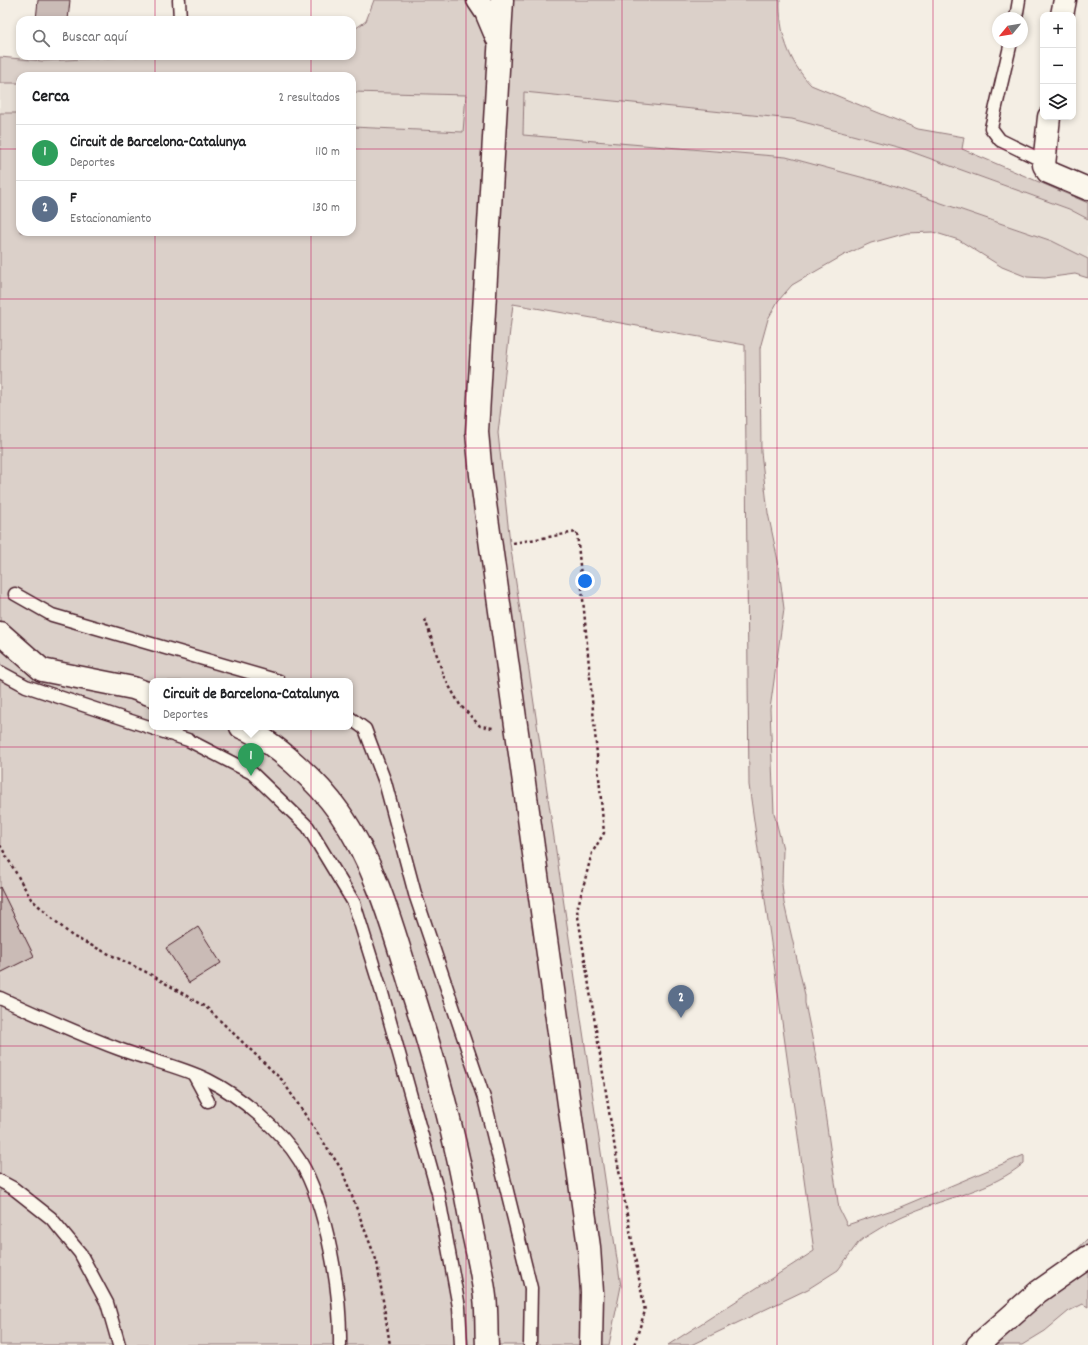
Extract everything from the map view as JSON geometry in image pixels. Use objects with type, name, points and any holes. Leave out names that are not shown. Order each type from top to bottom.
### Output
[{"type":"street","points":[[478,0],[486,12],[499,44]]},
{"type":"street","points":[[502,0],[477,432],[482,482],[589,1247],[592,1292],[591,1345]]},
{"type":"street","points":[[1063,12],[1065,0]]},
{"type":"street","points":[[1049,120],[1044,165],[1048,172],[1088,189]]},
{"type":"street","points":[[0,633],[42,670],[133,688],[149,694]]},
{"type":"street","points":[[249,730],[288,758],[316,783],[339,811],[354,836],[384,899],[430,1046],[459,1163],[485,1298],[487,1345]]},
{"type":"street","points":[[978,1345],[1038,1292],[1088,1257]]},
{"type":"lane","points":[[179,0],[180,16]]},
{"type":"lane","points":[[1017,12],[1019,0]]},
{"type":"lane","points":[[1010,48],[991,128],[1000,140],[1045,162]]},
{"type":"lane","points":[[15,594],[52,615],[269,678]]},
{"type":"lane","points":[[0,672],[26,686],[149,727]]},
{"type":"lane","points":[[353,720],[364,729],[385,782],[415,894],[484,1098],[531,1288],[530,1345]]},
{"type":"lane","points":[[158,730],[188,740],[252,773],[308,827],[354,904],[384,1001],[438,1193],[459,1307],[461,1345]]},
{"type":"lane","points":[[0,998],[92,1039],[194,1074],[207,1080],[234,1096],[282,1138],[300,1160],[317,1197],[328,1243],[336,1287],[340,1345]]},
{"type":"lane","points":[[194,1074],[208,1101]]},
{"type":"lane","points":[[0,1181],[13,1188],[51,1218],[80,1253],[107,1303],[119,1345]]},
{"type":"path","points":[[510,543],[577,532],[604,832],[592,853],[577,910],[615,1149],[645,1311],[634,1345]]},
{"type":"path","points":[[425,619],[444,677],[460,706],[480,726],[497,728]]},
{"type":"shaded area","points":[[374,0],[780,0],[781,23],[786,46],[796,66],[811,85],[918,129],[964,137],[962,149],[1088,203],[1088,219],[1069,209],[901,148],[792,119],[524,92],[523,135],[786,157],[883,183],[1052,241],[1088,259],[1088,278],[1075,274],[1045,278],[1027,277],[1002,267],[959,240],[933,232],[907,233],[871,243],[844,255],[792,285],[778,301],[768,319],[760,348],[761,452],[768,513],[778,561],[784,609],[770,709],[774,813],[783,849],[782,884],[784,903],[805,995],[805,1003],[819,1072],[839,1209],[847,1225],[898,1208],[1024,1155],[1024,1163],[998,1180],[969,1192],[924,1207],[887,1224],[858,1243],[838,1270],[808,1289],[691,1345],[668,1345],[814,1251],[749,785],[745,345],[513,304],[498,433],[510,543],[621,1286],[609,1345],[0,1345],[0,113],[16,113],[16,236],[356,236],[356,127],[463,132],[466,95],[356,92],[356,72],[16,72],[16,83],[0,83],[0,57],[16,59],[16,60],[42,61],[356,60],[356,28],[366,21]]},
{"type":"shaded area","points":[[0,83],[16,83],[16,113],[0,113]]},
{"type":"shaded area","points":[[356,92],[466,95],[464,132],[356,127]]},
{"type":"shaded area","points":[[524,92],[792,119],[901,148],[1069,209],[1088,219],[1088,259],[1052,241],[883,183],[786,157],[523,135]]},
{"type":"shaded area","points":[[1088,1238],[1088,1307],[1083,1304],[1069,1311],[1045,1331],[1022,1345],[961,1345],[1072,1255]]},
{"type":"building","points":[[38,0],[70,0],[68,16],[36,16]]},
{"type":"building","points":[[0,887],[34,956],[0,973]]},
{"type":"building","points":[[198,927],[221,963],[189,983],[166,948]]},
{"type":"place","name":"Circuit de Barcelona-Catalunya","points":[[251,776]]},
{"type":"place","name":"F","points":[[681,1018]]}]
